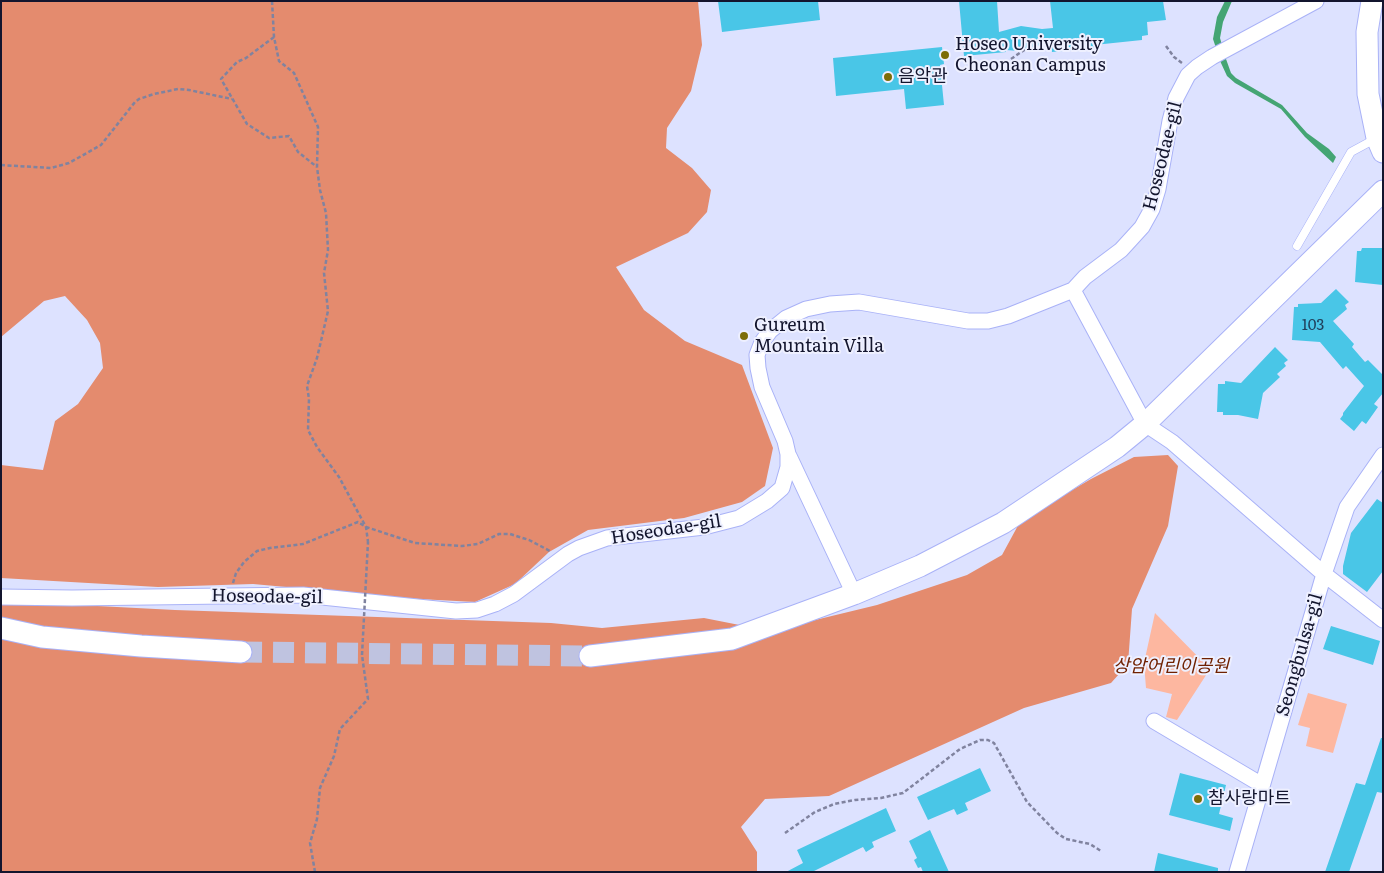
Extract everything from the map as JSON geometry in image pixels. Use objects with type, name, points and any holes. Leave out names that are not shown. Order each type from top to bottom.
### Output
[{"type":"street","name":"Hoseodae-gil","points":[[1,597],[303,595],[456,611],[477,610],[495,604],[514,594],[562,558],[579,548],[607,538],[704,527],[739,518],[767,501],[782,488],[788,467],[785,441],[762,387],[757,355],[762,342],[770,331],[786,318],[806,309],[830,304],[859,302],[968,321],[988,321],[1008,316],[1073,290],[1085,277],[1121,250],[1142,227],[1152,209],[1158,189],[1174,105],[1188,75],[1212,57],[1316,1]]},
{"type":"street","points":[[1372,1],[1367,32],[1368,94],[1380,145]]},
{"type":"street","points":[[590,656],[732,639],[854,594],[920,566],[1003,523],[1117,446],[1145,424],[1383,191]]},
{"type":"street","points":[[1073,290],[1145,424],[1172,442],[1324,574],[1383,620]]},
{"type":"street","points":[[788,454],[854,594]]},
{"type":"street","name":"Seongbulsa-gil","points":[[1238,869],[1324,574],[1347,506],[1383,455]]},
{"type":"street","points":[[1,628],[42,637],[141,646],[241,652]]},
{"type":"street","points":[[1154,721],[1262,785]]},
{"type":"lane","points":[[1297,246],[1351,152],[1380,145]]},
{"type":"path","points":[[272,1],[274,37],[279,61],[294,73],[318,127],[317,167],[326,213],[328,250],[324,273],[328,311],[317,358],[307,386],[309,399],[308,430],[317,447],[339,476],[366,527],[368,542],[362,655],[368,698],[340,729],[334,756],[320,788],[317,819],[310,842],[315,872]]},
{"type":"path","points":[[274,37],[246,58],[237,62],[221,78],[247,124],[269,138],[290,136],[298,152],[317,167]]},
{"type":"path","points":[[1166,46],[1174,57],[1182,63],[1188,75]]},
{"type":"path","points":[[1011,58],[1027,48]]},
{"type":"path","points":[[1,165],[51,168],[69,163],[101,145],[135,102],[154,94],[178,89],[232,99]]},
{"type":"path","points":[[226,596],[232,587],[236,573],[244,562],[257,551],[304,544],[358,522],[366,527],[415,543],[462,546],[478,544],[499,534],[510,534],[539,544],[562,558]]},
{"type":"path","points":[[785,833],[816,812],[834,804],[903,794],[960,749],[980,740],[988,740],[994,744],[1027,802],[1057,833],[1066,839],[1090,844],[1101,851]]},
{"type":"green space","name":"상암어린이공원","points":[[1155,613],[1210,669],[1177,720],[1166,717],[1172,694],[1146,688],[1144,663]]},
{"type":"green space","points":[[1308,693],[1347,704],[1333,753],[1306,746],[1310,728],[1298,725]]},
{"type":"shaded area","points":[[1,1],[698,1],[702,45],[691,91],[667,128],[666,148],[692,168],[711,190],[707,212],[688,233],[616,267],[644,310],[685,341],[742,365],[773,448],[765,486],[742,502],[684,518],[588,530],[549,552],[515,584],[475,602],[419,599],[253,584],[158,587],[1,578],[1,465],[43,470],[55,421],[78,404],[103,368],[100,343],[87,320],[65,296],[44,301],[1,337]]},
{"type":"shaded area","points":[[1225,1],[1232,1],[1223,22],[1220,38],[1231,73],[1236,78],[1282,105],[1307,133],[1329,149],[1336,157],[1333,163],[1305,137],[1281,109],[1235,83],[1227,76],[1213,39],[1217,17]]},
{"type":"shaded area","points":[[1168,455],[1178,466],[1168,526],[1132,609],[1128,664],[1111,683],[1024,708],[829,796],[765,799],[741,827],[757,852],[757,872],[1,872],[1,601],[175,610],[551,623],[602,628],[704,618],[770,631],[877,605],[967,575],[1002,555],[1021,520],[1091,479],[1134,457]]},
{"type":"building","points":[[718,1],[818,1],[820,20],[722,32]]},
{"type":"building","points":[[959,1],[997,1],[999,32],[1021,26],[1042,29],[1053,28],[1050,1],[1163,1],[1166,20],[1147,22],[1148,35],[1142,36],[1142,40],[1094,45],[1094,48],[1052,52],[1051,42],[1019,51],[1006,50],[1006,52],[964,56]]},
{"type":"building","name":"음악관","points":[[942,47],[944,64],[940,65],[944,105],[906,109],[904,89],[836,96],[833,58]]},
{"type":"building","points":[[1362,248],[1383,248],[1383,285],[1355,282],[1357,251],[1361,251]]},
{"type":"building","points":[[1336,289],[1349,302],[1345,305],[1347,309],[1333,321],[1354,344],[1352,347],[1365,362],[1368,360],[1383,375],[1383,393],[1374,404],[1378,407],[1366,424],[1362,421],[1354,431],[1340,419],[1364,386],[1346,366],[1343,369],[1320,342],[1292,340],[1294,307],[1298,307],[1298,304],[1321,303]]},
{"type":"building","points":[[1275,347],[1288,360],[1284,363],[1286,366],[1277,374],[1280,377],[1263,393],[1258,419],[1238,415],[1223,415],[1223,412],[1217,412],[1218,384],[1225,384],[1225,381],[1241,383]]},
{"type":"building","points":[[1377,499],[1383,503],[1383,571],[1367,592],[1343,574],[1343,566],[1351,533]]},
{"type":"building","points":[[1331,626],[1380,641],[1373,665],[1323,649]]},
{"type":"building","points":[[1381,738],[1383,738],[1383,793],[1377,792],[1349,872],[1325,872],[1356,783],[1365,785]]},
{"type":"building","points":[[980,768],[991,791],[965,803],[968,810],[957,815],[954,809],[928,820],[917,797]]},
{"type":"building","name":"참사랑마트","points":[[1180,773],[1226,785],[1219,814],[1233,818],[1230,831],[1169,815]]},
{"type":"building","points":[[886,808],[896,831],[872,842],[874,847],[866,852],[863,847],[812,872],[786,872],[803,863],[797,850]]},
{"type":"building","points":[[930,830],[949,872],[923,872],[921,867],[918,868],[914,860],[917,858],[909,841]]},
{"type":"building","points":[[1158,853],[1218,868],[1218,872],[1154,872]]},
{"type":"tunnel","points":[[241,652],[590,656]]},
{"type":"place","name":"Hoseo University Cheonan Campus","points":[[945,55]]},
{"type":"place","name":"음악관","points":[[888,77]]},
{"type":"place","name":"Gureum Mountain Villa","points":[[744,336]]},
{"type":"place","name":"참사랑마트","points":[[1198,799]]}]
